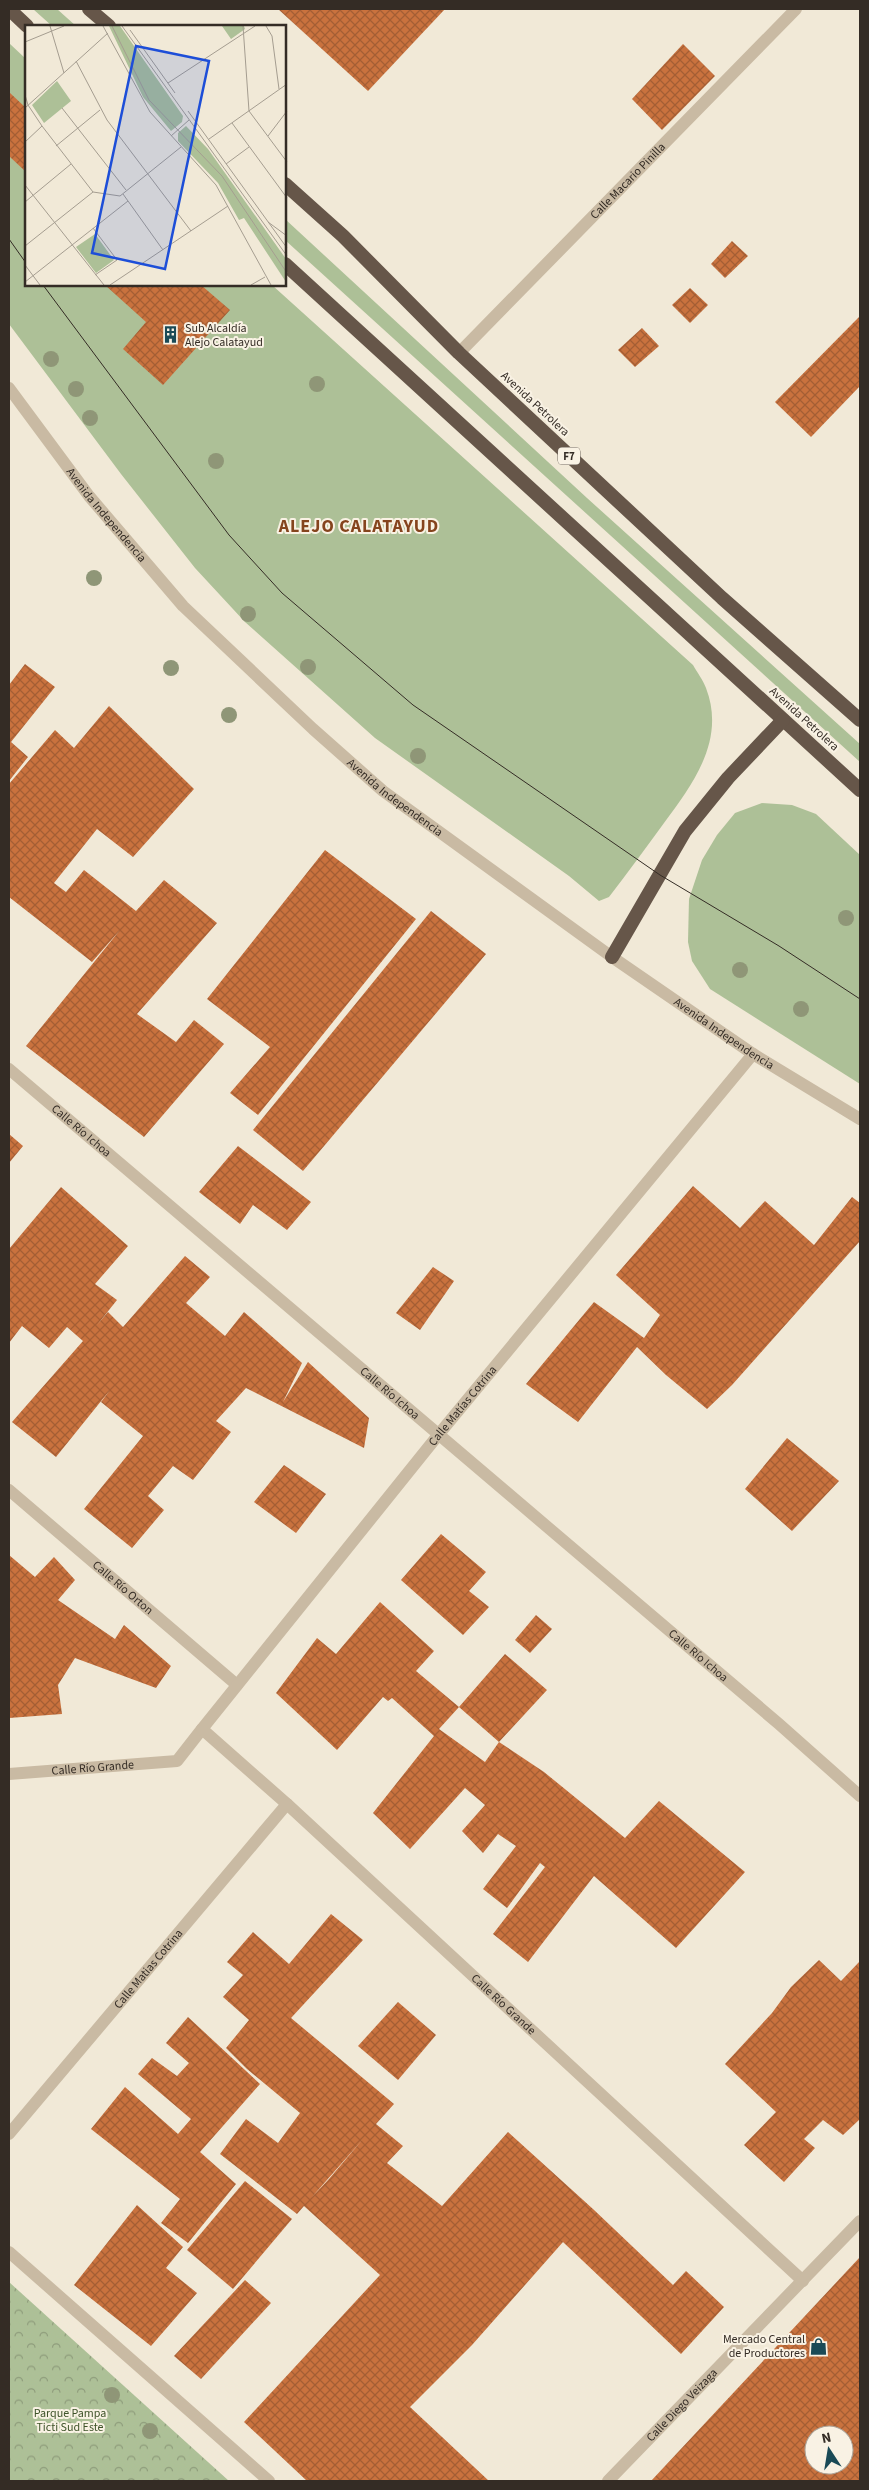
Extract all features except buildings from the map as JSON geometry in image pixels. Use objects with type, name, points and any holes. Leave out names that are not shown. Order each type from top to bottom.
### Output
[{"type":"highway","points":[[89,9],[108,25]]},
{"type":"highway","points":[[9,10],[26,25]]},
{"type":"highway","name":"Avenida Petrolera","points":[[286,185],[343,236],[458,353],[722,598],[860,720]]},
{"type":"highway","name":"Avenida Petrolera","points":[[286,265],[860,790]]},
{"type":"highway","points":[[612,956],[685,831],[728,778],[783,720]]},
{"type":"street","name":"Calle Macario Pinilla","points":[[458,353],[796,9]]},
{"type":"street","name":"Avenida Independencia","points":[[9,388],[89,496],[183,606],[313,730],[383,792],[612,956],[753,1054],[860,1119]]},
{"type":"street","name":"Calle Matías Cotrina","points":[[177,1761],[439,1434],[753,1054]]},
{"type":"street","name":"Calle Río Ichoa","points":[[9,1069],[779,1724],[860,1796]]},
{"type":"street","name":"Calle Río Orton","points":[[9,1490],[238,1685]]},
{"type":"street","name":"Calle Río Grande","points":[[202,1729],[287,1804],[803,2280]]},
{"type":"street","name":"Calle Río Grande","points":[[9,1774],[177,1761]]},
{"type":"street","name":"Calle Matias Cotrina","points":[[9,2134],[287,1804]]},
{"type":"street","name":"Calle Diego Veizaga","points":[[608,2481],[860,2221]]},
{"type":"street","points":[[9,2252],[269,2481]]},
{"type":"green space","points":[[33,9],[57,9],[75,25],[51,25]]},
{"type":"green space","points":[[9,43],[25,58],[25,286],[273,286],[693,665],[705,685],[711,707],[712,726],[703,760],[686,793],[609,897],[599,901],[569,876],[375,738],[245,622],[195,568],[121,474],[9,324]]},
{"type":"green space","points":[[286,220],[587,498],[860,744],[860,762],[286,241]]},
{"type":"green space","points":[[762,803],[792,805],[816,814],[860,855],[860,1084],[710,989],[692,961],[688,942],[689,899],[702,860],[717,835],[735,813]]},
{"type":"green space","name":"Parque Pampa Ticti Sud Este","points":[[9,2282],[229,2481],[9,2481]]},
{"type":"tram line","points":[[9,239],[25,262]]},
{"type":"tram line","points":[[44,286],[229,535],[282,593],[413,705],[660,875],[779,946],[860,999]]},
{"type":"place","name":"Sub Alcaldía Alejo Calatayud","points":[[171,335]]},
{"type":"place","name":"Mercado Central de Productores","points":[[819,2346]]},
{"type":"district","name":"ALEJO CALATAYUD","points":[[359,526]]}]
